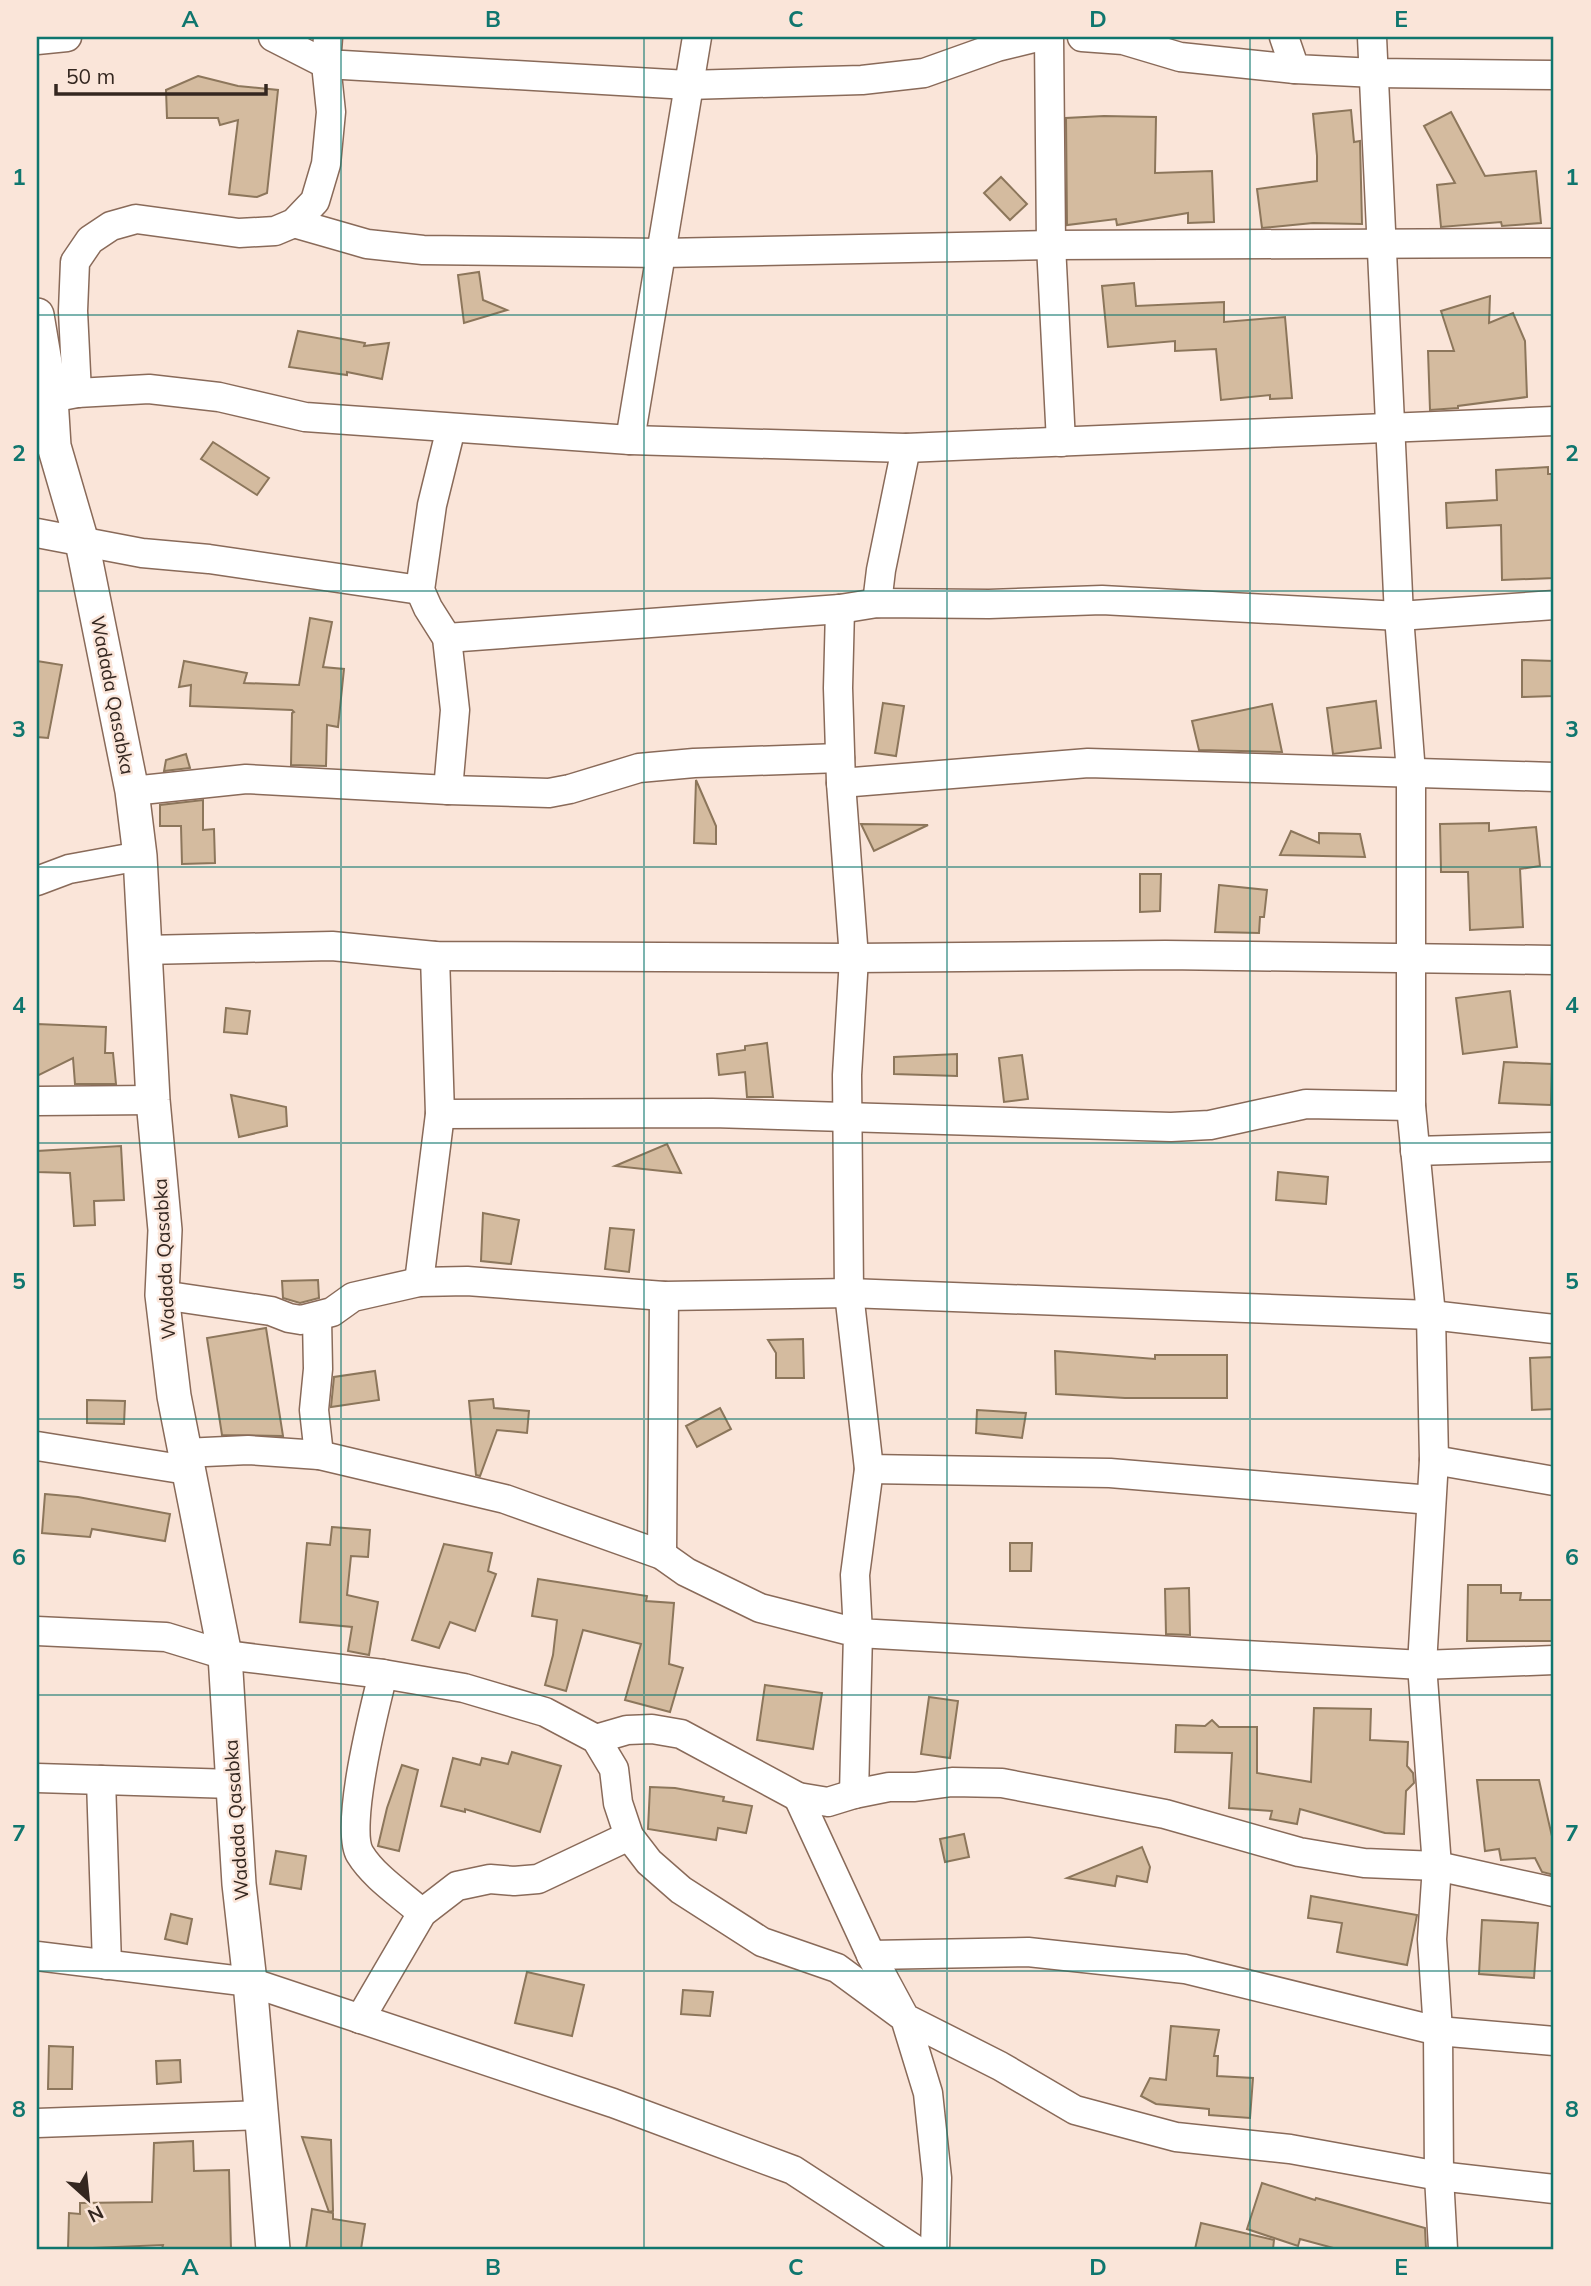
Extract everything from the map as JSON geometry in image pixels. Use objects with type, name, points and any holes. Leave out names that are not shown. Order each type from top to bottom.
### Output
[{"type":"street","points":[[37,40],[66,37]]},
{"type":"street","points":[[273,37],[327,50],[688,85],[862,80],[924,73],[997,47],[1038,37]]},
{"type":"street","points":[[630,440],[697,37]]},
{"type":"street","points":[[1049,37],[1051,245],[1061,442]]},
{"type":"street","points":[[1082,37],[1123,40],[1180,57],[1294,69],[1375,73],[1554,75]]},
{"type":"street","points":[[1284,37],[1294,69]]},
{"type":"street","points":[[1372,37],[1399,616],[1411,773],[1411,1106],[1431,1315],[1434,1460],[1422,1665],[1437,1866],[1433,1939],[1443,2249]]},
{"type":"street","points":[[327,50],[331,112],[326,164],[315,201],[294,223],[275,230],[239,233],[136,219],[111,226],[90,240],[75,262],[64,395],[149,389],[219,397],[305,417],[630,440],[906,448],[1390,430],[1427,425],[1554,421]]},
{"type":"street","points":[[294,223],[367,244],[423,250],[662,253],[1051,245],[1554,243]]},
{"type":"street","name":"Wadada Qasabka","points":[[37,315],[64,395],[54,446],[82,542],[132,791],[140,856],[153,1100],[165,1230],[162,1295],[174,1396],[225,1655],[239,1884],[273,2249]]},
{"type":"street","points":[[448,790],[454,710],[447,638],[420,590],[432,505],[451,428]]},
{"type":"street","points":[[877,603],[881,570],[906,448]]},
{"type":"street","points":[[37,533],[142,553],[209,559],[420,590]]},
{"type":"street","points":[[447,638],[840,609],[877,603],[989,604],[1102,600],[1399,616],[1554,605]]},
{"type":"street","points":[[840,609],[838,688],[841,770],[854,958],[846,1119],[849,1293],[869,1469],[855,1575],[858,1633],[854,1794]]},
{"type":"street","points":[[132,791],[246,779],[549,793],[639,768],[694,763],[841,770],[1088,763],[1554,778]]},
{"type":"street","points":[[37,881],[69,869],[140,856]]},
{"type":"street","points":[[144,950],[332,946],[435,956],[854,958],[1152,955],[1554,960]]},
{"type":"street","points":[[419,1282],[440,1114],[435,956]]},
{"type":"street","points":[[37,1101],[153,1100]]},
{"type":"street","points":[[440,1114],[634,1112],[1171,1127],[1210,1125],[1306,1104],[1411,1106]]},
{"type":"street","points":[[1415,1151],[1554,1147]]},
{"type":"street","points":[[162,1295],[271,1311],[301,1320],[332,1312],[353,1297],[419,1282],[467,1281],[664,1296],[849,1293],[1431,1315],[1554,1329]]},
{"type":"street","points":[[662,1555],[664,1296]]},
{"type":"street","points":[[317,1318],[318,1369],[314,1410],[319,1455]]},
{"type":"street","points":[[37,1446],[186,1462],[248,1450],[319,1455],[505,1499],[662,1555],[685,1572],[760,1608],[858,1633],[1422,1665],[1554,1660]]},
{"type":"street","points":[[1434,1460],[1554,1482]]},
{"type":"street","points":[[869,1469],[1110,1474],[1431,1500]]},
{"type":"street","points":[[37,1631],[166,1637],[225,1655],[383,1674],[464,1688],[545,1712],[597,1739],[614,1769],[618,1803],[629,1836],[649,1862],[693,1898],[762,1942],[837,1968],[905,2018],[1000,2066],[1074,2110],[1176,2137],[1290,2149],[1439,2176],[1554,2189]]},
{"type":"street","points":[[383,1674],[362,1769],[356,1824],[359,1852],[381,1877],[422,1913]]},
{"type":"street","points":[[597,1739],[627,1730],[652,1729],[681,1734],[798,1797],[828,1802],[889,1787],[952,1782],[1002,1783],[1164,1814],[1299,1852],[1364,1863],[1437,1866],[1554,1892]]},
{"type":"street","points":[[37,1778],[233,1784]]},
{"type":"street","points":[[102,1780],[107,1965]]},
{"type":"street","points":[[798,1797],[871,1955],[905,2018],[928,2093],[937,2178],[935,2249]]},
{"type":"street","points":[[360,2019],[422,1913],[457,1886],[490,1880],[538,1879],[629,1836]]},
{"type":"street","points":[[871,1955],[1028,1952],[1185,1969],[1438,2031],[1554,2040]]},
{"type":"street","points":[[37,1956],[250,1982],[613,2104],[793,2170],[914,2249]]},
{"type":"street","points":[[37,2123],[98,2123],[261,2115]]},
{"type":"building","points":[[198,76],[238,86],[278,90],[267,193],[257,197],[229,194],[238,120],[220,125],[218,118],[167,118],[166,90]]},
{"type":"building","points":[[1351,110],[1354,142],[1360,141],[1362,224],[1313,223],[1262,228],[1257,189],[1317,181],[1313,114]]},
{"type":"building","points":[[1451,112],[1485,176],[1536,171],[1541,223],[1502,226],[1501,222],[1441,227],[1437,185],[1455,183],[1424,126]]},
{"type":"building","points":[[1156,117],[1155,173],[1212,171],[1214,222],[1188,223],[1188,213],[1117,225],[1116,219],[1067,225],[1066,118]]},
{"type":"building","points":[[1001,177],[1027,204],[1010,220],[984,193]]},
{"type":"building","points":[[479,272],[483,300],[507,310],[464,323],[458,275]]},
{"type":"building","points":[[1134,283],[1136,306],[1224,302],[1224,322],[1285,317],[1292,398],[1270,399],[1270,395],[1221,400],[1216,349],[1175,351],[1175,341],[1108,347],[1102,286]]},
{"type":"building","points":[[1490,296],[1489,323],[1513,313],[1525,341],[1527,397],[1430,410],[1428,351],[1454,351],[1441,311]]},
{"type":"building","points":[[298,331],[365,343],[364,346],[389,343],[382,379],[347,372],[347,375],[289,367]]},
{"type":"building","points":[[213,442],[269,478],[257,495],[201,459]]},
{"type":"building","points":[[1548,467],[1548,474],[1554,474],[1554,578],[1502,580],[1501,525],[1447,528],[1446,503],[1497,500],[1496,470]]},
{"type":"building","points":[[310,618],[332,622],[323,667],[344,669],[338,727],[327,725],[326,766],[291,765],[292,710],[190,706],[191,685],[179,687],[184,661],[247,673],[244,683],[299,685]]},
{"type":"building","points":[[1522,660],[1554,661],[1554,696],[1522,697]]},
{"type":"building","points":[[37,661],[62,665],[48,738],[37,737]]},
{"type":"building","points":[[1376,701],[1381,748],[1333,754],[1327,708]]},
{"type":"building","points":[[883,703],[904,706],[896,756],[875,753]]},
{"type":"building","points":[[1272,704],[1282,752],[1199,750],[1192,721]]},
{"type":"building","points":[[186,754],[190,768],[164,771],[166,760]]},
{"type":"building","points":[[696,780],[716,826],[716,844],[694,843]]},
{"type":"building","points":[[203,800],[203,830],[214,829],[215,863],[182,864],[181,826],[160,826],[160,805]]},
{"type":"building","points":[[1489,823],[1489,831],[1536,827],[1540,866],[1520,869],[1523,927],[1470,930],[1468,872],[1441,872],[1440,824]]},
{"type":"building","points":[[861,824],[928,825],[874,851]]},
{"type":"building","points":[[1291,831],[1319,843],[1319,833],[1360,834],[1365,857],[1280,855]]},
{"type":"building","points":[[1140,874],[1161,874],[1160,911],[1140,912]]},
{"type":"building","points":[[1219,885],[1267,890],[1259,933],[1215,932]]},
{"type":"building","points":[[1510,991],[1517,1047],[1463,1054],[1456,998]]},
{"type":"building","points":[[226,1008],[250,1011],[247,1034],[224,1032]]},
{"type":"building","points":[[37,1024],[106,1027],[105,1053],[113,1053],[116,1084],[75,1084],[73,1058],[37,1076]]},
{"type":"building","points":[[767,1043],[773,1097],[747,1097],[745,1072],[719,1075],[717,1054],[745,1050],[745,1046]]},
{"type":"building","points":[[957,1054],[957,1076],[894,1074],[894,1057]]},
{"type":"building","points":[[1022,1055],[1028,1099],[1004,1102],[999,1058]]},
{"type":"building","points":[[1504,1062],[1552,1064],[1551,1105],[1499,1103]]},
{"type":"building","points":[[231,1095],[286,1107],[287,1126],[239,1137]]},
{"type":"building","points":[[667,1144],[681,1173],[615,1166]]},
{"type":"building","points":[[121,1146],[124,1200],[94,1201],[95,1225],[74,1226],[70,1173],[37,1172],[37,1151]]},
{"type":"building","points":[[1278,1172],[1328,1177],[1326,1204],[1276,1200]]},
{"type":"building","points":[[483,1213],[519,1220],[511,1264],[481,1261]]},
{"type":"building","points":[[610,1228],[634,1230],[629,1272],[605,1269]]},
{"type":"building","points":[[318,1280],[319,1298],[300,1303],[283,1298],[282,1281]]},
{"type":"building","points":[[266,1328],[283,1436],[222,1435],[207,1338]]},
{"type":"building","points":[[803,1339],[804,1378],[776,1378],[776,1353],[768,1340]]},
{"type":"building","points":[[1055,1351],[1155,1359],[1155,1355],[1227,1355],[1227,1398],[1125,1398],[1056,1394]]},
{"type":"building","points":[[1554,1357],[1554,1409],[1532,1410],[1530,1358]]},
{"type":"building","points":[[375,1371],[379,1400],[331,1407],[334,1377]]},
{"type":"building","points":[[493,1399],[494,1408],[529,1411],[527,1433],[497,1430],[480,1476],[476,1475],[469,1401]]},
{"type":"building","points":[[87,1400],[125,1401],[124,1424],[87,1423]]},
{"type":"building","points":[[720,1408],[731,1429],[697,1447],[686,1426]]},
{"type":"building","points":[[977,1410],[1026,1413],[1022,1438],[976,1433]]},
{"type":"building","points":[[45,1494],[78,1497],[170,1514],[165,1541],[92,1529],[90,1537],[42,1533]]},
{"type":"building","points":[[332,1527],[370,1530],[368,1557],[351,1556],[347,1595],[378,1602],[369,1655],[348,1651],[352,1627],[300,1622],[307,1543],[330,1545]]},
{"type":"building","points":[[1010,1543],[1032,1543],[1031,1571],[1010,1571]]},
{"type":"building","points":[[444,1544],[492,1553],[488,1571],[496,1574],[475,1631],[450,1622],[439,1648],[412,1640]]},
{"type":"building","points":[[538,1579],[647,1596],[646,1601],[674,1603],[669,1664],[683,1668],[670,1712],[625,1700],[641,1644],[583,1630],[566,1691],[545,1685],[553,1655],[557,1620],[532,1616]]},
{"type":"building","points":[[1468,1585],[1501,1585],[1501,1593],[1521,1593],[1520,1600],[1554,1600],[1554,1641],[1467,1641]]},
{"type":"building","points":[[1189,1588],[1190,1635],[1166,1634],[1165,1589]]},
{"type":"building","points":[[765,1685],[822,1693],[813,1749],[757,1740]]},
{"type":"building","points":[[929,1697],[958,1701],[950,1758],[921,1754]]},
{"type":"building","points":[[1314,1708],[1371,1709],[1370,1740],[1408,1742],[1407,1766],[1413,1773],[1414,1783],[1406,1791],[1404,1834],[1385,1833],[1300,1809],[1297,1824],[1270,1819],[1272,1811],[1229,1808],[1232,1753],[1175,1752],[1176,1725],[1205,1726],[1212,1720],[1219,1727],[1257,1727],[1257,1773],[1311,1782]]},
{"type":"building","points":[[512,1752],[561,1766],[540,1832],[465,1809],[465,1812],[441,1806],[453,1758],[480,1765],[482,1758],[508,1764]]},
{"type":"building","points":[[402,1765],[418,1770],[399,1851],[378,1846],[387,1808]]},
{"type":"building","points":[[1477,1780],[1539,1780],[1554,1845],[1554,1875],[1542,1872],[1535,1858],[1501,1860],[1499,1849],[1485,1851]]},
{"type":"building","points":[[650,1787],[675,1788],[724,1797],[723,1801],[752,1806],[746,1833],[718,1828],[716,1840],[648,1829]]},
{"type":"building","points":[[964,1834],[969,1857],[945,1862],[940,1839]]},
{"type":"building","points":[[1142,1847],[1150,1867],[1147,1882],[1117,1876],[1115,1886],[1067,1878]]},
{"type":"building","points":[[276,1851],[306,1856],[301,1889],[270,1884]]},
{"type":"building","points":[[1311,1896],[1417,1915],[1407,1965],[1337,1952],[1342,1923],[1308,1918]]},
{"type":"building","points":[[171,1914],[192,1919],[187,1944],[165,1939]]},
{"type":"building","points":[[1482,1920],[1538,1923],[1534,1978],[1479,1974]]},
{"type":"building","points":[[527,1972],[584,1985],[572,2036],[515,2023]]},
{"type":"building","points":[[683,1990],[713,1992],[710,2016],[681,2014]]},
{"type":"building","points":[[1171,2026],[1219,2030],[1214,2056],[1218,2056],[1217,2076],[1253,2078],[1250,2118],[1209,2115],[1209,2109],[1156,2104],[1141,2096],[1150,2078],[1166,2080]]},
{"type":"building","points":[[49,2046],[73,2047],[72,2089],[48,2089]]},
{"type":"building","points":[[180,2060],[181,2082],[157,2084],[156,2061]]},
{"type":"building","points":[[302,2137],[331,2140],[333,2211],[329,2212]]},
{"type":"building","points":[[193,2141],[194,2171],[229,2170],[231,2249],[162,2249],[163,2245],[68,2249],[69,2213],[80,2214],[80,2203],[152,2202],[154,2143]]},
{"type":"building","points":[[1262,2183],[1315,2200],[1316,2198],[1425,2228],[1426,2249],[1337,2249],[1300,2239],[1298,2246],[1247,2229]]},
{"type":"building","points":[[312,2209],[333,2213],[333,2219],[365,2224],[361,2249],[306,2249]]},
{"type":"building","points":[[1201,2223],[1274,2240],[1273,2249],[1195,2249]]}]
